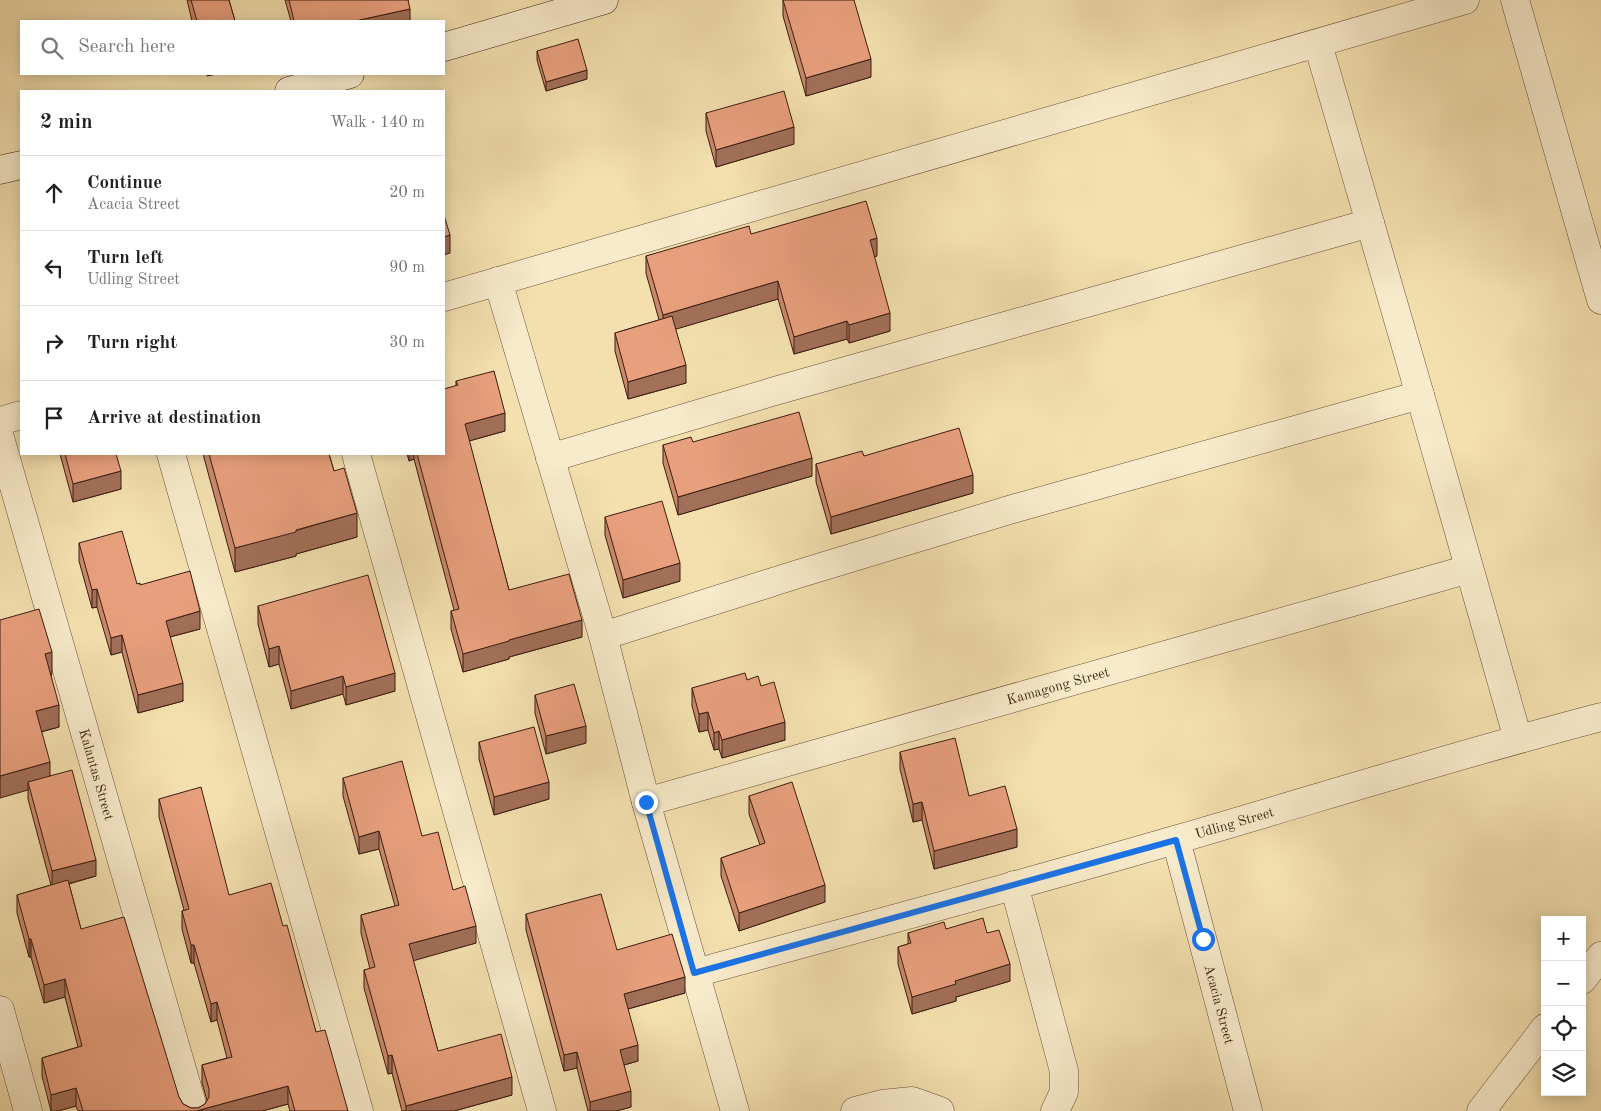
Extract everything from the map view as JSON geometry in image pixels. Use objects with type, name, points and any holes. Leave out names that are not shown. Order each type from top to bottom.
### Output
[{"type":"street","points":[[445,46],[604,0]]},
{"type":"street","points":[[445,297],[1465,0]]},
{"type":"street","points":[[1515,0],[1601,300]]},
{"type":"street","points":[[1318,44],[1518,739]]},
{"type":"street","points":[[293,90],[346,75]]},
{"type":"street","points":[[0,170],[20,164]]},
{"type":"street","points":[[550,458],[775,391],[1370,223]]},
{"type":"street","points":[[498,281],[603,636],[646,802],[735,1111]]},
{"type":"street","points":[[603,636],[1016,508],[1420,395]]},
{"type":"street","points":[[0,421],[20,415]]},
{"type":"street","name":"Kalantas Street","points":[[0,438],[194,1111]]},
{"type":"street","points":[[171,455],[359,1111]]},
{"type":"street","points":[[356,455],[542,1111]]},
{"type":"street","name":"Kamagong Street","points":[[646,802],[1468,569]]},
{"type":"street","name":"Udling Street","points":[[694,973],[1176,840],[1518,739],[1601,717]]},
{"type":"street","name":"Acacia Street","points":[[1176,840],[1248,1111]]},
{"type":"street","points":[[1014,885],[1064,1071],[1064,1092],[1055,1111]]},
{"type":"street","points":[[1586,975],[1601,956]]},
{"type":"street","points":[[0,1010],[28,1111]]},
{"type":"street","points":[[1481,1111],[1541,1033]]},
{"type":"street","points":[[855,1111],[882,1104],[912,1101],[940,1111]]},
{"type":"building","points":[[191,0],[229,0],[235,20],[197,20]]},
{"type":"building","points":[[289,0],[408,0],[410,9],[360,20],[294,20]]},
{"type":"building","points":[[783,0],[854,0],[871,59],[806,78]]},
{"type":"building","points":[[578,39],[587,70],[546,82],[537,51]]},
{"type":"building","points":[[784,91],[794,127],[716,150],[706,113]]},
{"type":"building","points":[[866,201],[877,238],[870,240],[890,313],[849,325],[847,321],[794,337],[778,281],[663,315],[646,256],[749,226],[751,234]]},
{"type":"building","points":[[445,218],[450,235],[445,237]]},
{"type":"building","points":[[672,316],[686,365],[628,382],[615,333]]},
{"type":"building","points":[[494,371],[505,413],[465,424],[509,590],[569,574],[582,620],[463,654],[451,611],[459,609],[417,455],[445,455],[445,389],[458,385],[456,381]]},
{"type":"building","points":[[799,412],[812,458],[678,497],[663,445],[691,437],[693,442]]},
{"type":"building","points":[[959,428],[973,475],[831,517],[816,464],[862,451],[864,456]]},
{"type":"building","points":[[65,455],[116,455],[121,471],[73,484]]},
{"type":"building","points":[[209,455],[329,455],[334,471],[344,468],[357,513],[235,548]]},
{"type":"building","points":[[662,501],[680,563],[623,580],[605,517]]},
{"type":"building","points":[[122,531],[137,584],[140,583],[140,585],[190,571],[200,611],[166,621],[183,683],[138,695],[122,635],[111,638],[97,589],[92,590],[79,543]]},
{"type":"building","points":[[368,575],[395,673],[346,687],[343,676],[291,691],[279,646],[269,649],[258,606]]},
{"type":"building","points":[[39,609],[52,652],[45,654],[59,705],[36,711],[50,762],[0,776],[0,620]]},
{"type":"building","points":[[745,673],[747,680],[758,676],[761,686],[774,682],[785,722],[722,740],[719,731],[714,733],[708,712],[699,714],[692,688]]},
{"type":"building","points":[[574,684],[586,726],[546,736],[535,695]]},
{"type":"building","points":[[534,727],[549,782],[494,797],[479,742]]},
{"type":"building","points":[[955,738],[969,796],[1005,786],[1017,829],[934,851],[922,802],[913,804],[900,752]]},
{"type":"building","points":[[402,761],[422,836],[438,832],[453,890],[465,886],[476,926],[409,944],[438,1051],[501,1034],[512,1077],[406,1106],[392,1055],[388,1056],[364,970],[375,967],[361,915],[399,905],[379,831],[359,837],[343,778]]},
{"type":"building","points":[[72,770],[96,860],[52,871],[28,782]]},
{"type":"building","points":[[792,782],[825,885],[739,913],[721,858],[765,843],[749,796]]},
{"type":"building","points":[[201,787],[229,895],[271,883],[283,926],[287,925],[316,1032],[325,1030],[348,1111],[295,1111],[288,1086],[196,1111],[83,1111],[76,1088],[51,1095],[42,1058],[82,1046],[65,979],[44,985],[17,895],[68,880],[81,929],[124,917],[179,1097],[183,1104],[191,1108],[198,1108],[205,1104],[209,1097],[209,1089],[202,1065],[232,1057],[217,1002],[211,1004],[194,945],[191,945],[182,911],[189,909],[159,799]]},
{"type":"building","points":[[601,894],[617,950],[672,934],[685,977],[624,994],[638,1045],[620,1050],[631,1091],[590,1102],[577,1052],[564,1055],[526,914]]},
{"type":"building","points":[[983,918],[987,933],[999,930],[1010,964],[955,981],[956,984],[912,997],[898,947],[911,943],[908,933],[944,922],[946,929]]},
{"type":"route","points":[[646,802],[694,973],[1176,840],[1203,939]]}]
